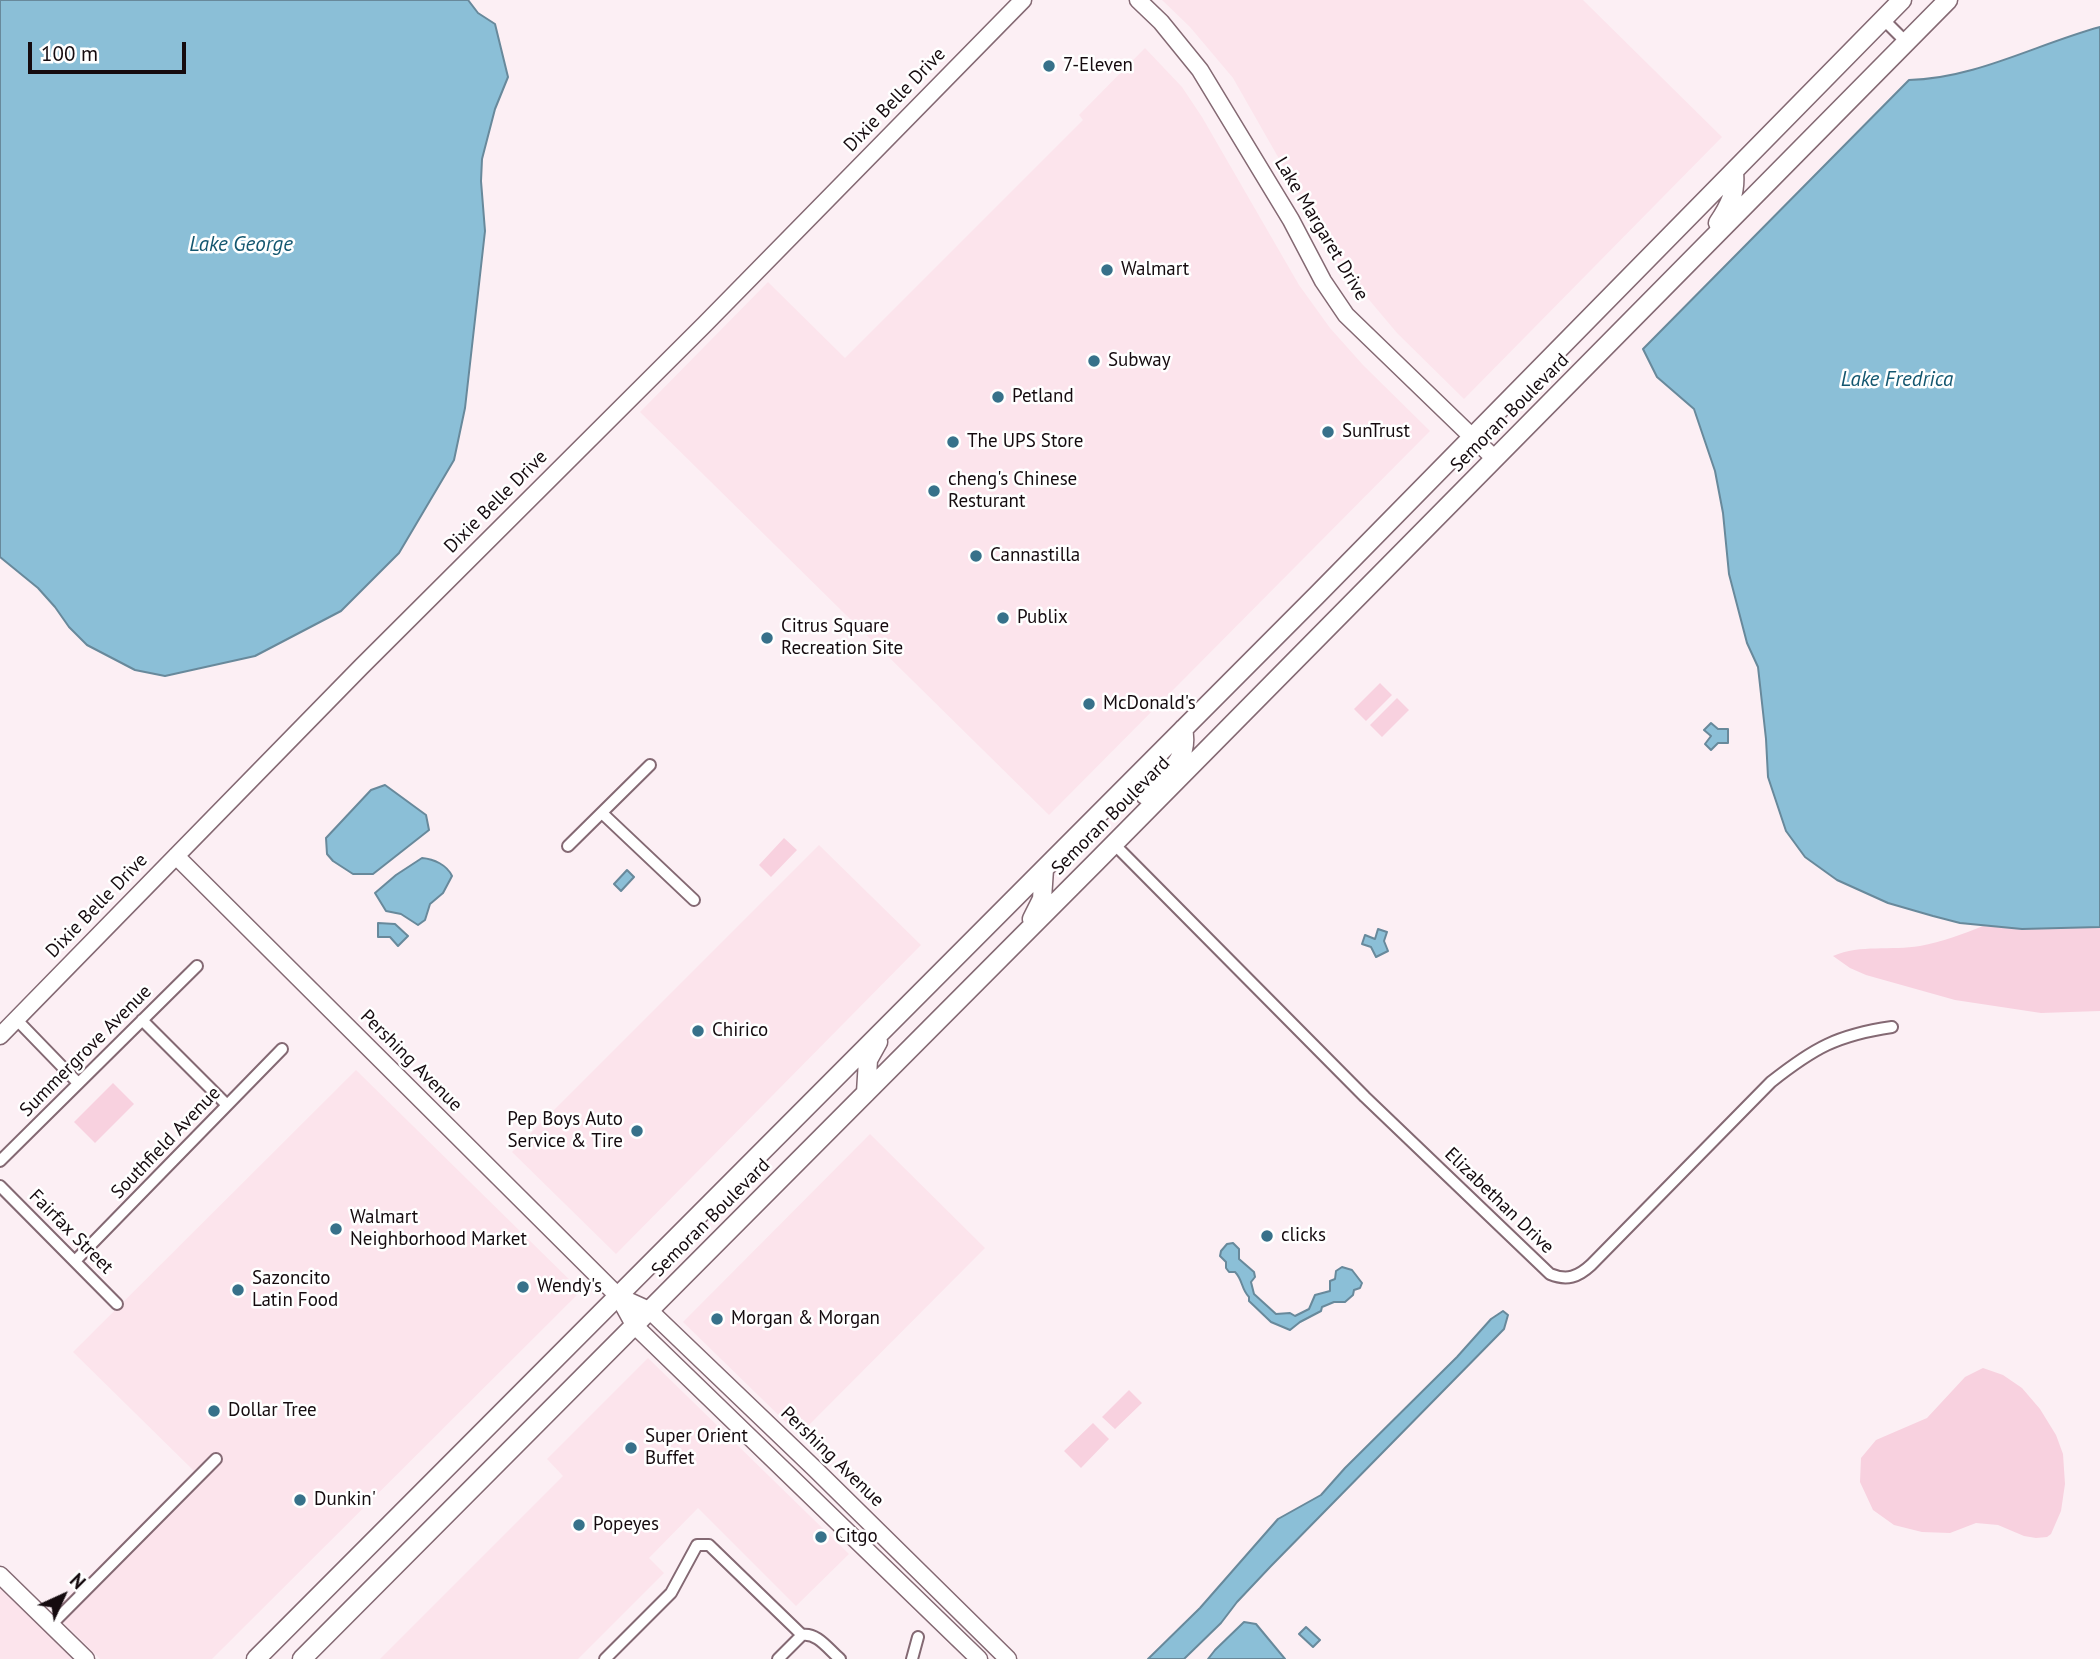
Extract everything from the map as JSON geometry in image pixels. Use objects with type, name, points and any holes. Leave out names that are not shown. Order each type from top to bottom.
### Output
[{"type":"main road","name":"Semoran Boulevard","points":[[256,1659],[1184,729],[1902,0]]},
{"type":"main road","name":"Semoran Boulevard","points":[[302,1659],[1024,935],[1948,0]]},
{"type":"main road","points":[[1697,255],[1731,204],[1736,187],[1734,172]]},
{"type":"main road","points":[[1135,823],[1137,803],[1180,759],[1186,744],[1184,729]]},
{"type":"main road","points":[[1024,935],[1042,899],[1044,869]]},
{"type":"main road","points":[[866,1093],[869,1060],[887,1027]]},
{"type":"street","name":"Dixie Belle Drive","points":[[0,1036],[1023,0]]},
{"type":"street","name":"Lake Margaret Drive","points":[[1138,0],[1161,22],[1200,70],[1291,220],[1323,281],[1346,315],[1494,458]]},
{"type":"street","points":[[1883,19],[1906,42]]},
{"type":"street","points":[[568,846],[650,765]]},
{"type":"street","points":[[603,813],[694,900]]},
{"type":"street","name":"Elizabethan Drive","points":[[1114,844],[1365,1097],[1549,1274],[1557,1277],[1570,1278],[1581,1274],[1771,1082],[1804,1055],[1829,1042],[1859,1032],[1892,1027]]},
{"type":"street","name":"Pershing Avenue","points":[[176,856],[618,1296],[634,1325],[979,1659]]},
{"type":"street","name":"Summergrove Avenue","points":[[0,1161],[197,966]]},
{"type":"street","points":[[16,1019],[78,1083]]},
{"type":"street","points":[[142,1020],[227,1105]]},
{"type":"street","name":"Southfield Avenue","points":[[75,1261],[282,1049]]},
{"type":"street","name":"Fairfax Street","points":[[0,1186],[117,1304]]},
{"type":"street","name":"Pershing Avenue","points":[[618,1296],[649,1310],[1008,1659]]},
{"type":"street","points":[[51,1625],[216,1459]]},
{"type":"street","points":[[605,1659],[671,1593],[697,1545],[709,1545],[721,1555],[802,1635]]},
{"type":"street","points":[[0,1575],[86,1659]]},
{"type":"street","points":[[778,1659],[802,1635],[807,1634],[816,1637],[840,1659]]},
{"type":"street","points":[[912,1659],[918,1637]]},
{"type":"shaded area","points":[[1162,0],[1583,0],[1722,137],[1464,399],[1397,333],[1339,264],[1233,78],[1190,27]]},
{"type":"shaded area","points":[[1145,48],[1182,87],[1202,117],[1299,285],[1330,328],[1430,431],[1049,815],[640,412],[768,282],[845,358],[1083,120],[1079,115]]},
{"type":"shaded area","points":[[1380,683],[1392,695],[1366,721],[1354,709]]},
{"type":"shaded area","points":[[1397,698],[1409,710],[1382,737],[1370,725]]},
{"type":"shaded area","points":[[784,838],[797,850],[771,877],[759,865]]},
{"type":"shaded area","points":[[819,845],[921,945],[616,1254],[512,1152]]},
{"type":"shaded area","points":[[1983,926],[2022,929],[2100,927],[2100,1011],[2041,1013],[1955,1000],[1866,975],[1833,956],[1854,950],[1920,946]]},
{"type":"shaded area","points":[[356,1070],[581,1291],[212,1659],[100,1659],[53,1612],[194,1471],[73,1352]]},
{"type":"shaded area","points":[[113,1083],[134,1104],[95,1143],[74,1122]]},
{"type":"shaded area","points":[[870,1134],[985,1248],[799,1435],[683,1322]]},
{"type":"shaded area","points":[[648,1358],[849,1554],[796,1606],[698,1508],[649,1558],[664,1573],[578,1659],[380,1659],[563,1476],[547,1459]]},
{"type":"shaded area","points":[[1983,1368],[2003,1375],[2022,1388],[2040,1409],[2056,1435],[2063,1454],[2065,1484],[2061,1511],[2047,1537],[2024,1536],[1998,1525],[1976,1523],[1950,1533],[1922,1532],[1894,1525],[1873,1510],[1860,1482],[1861,1458],[1876,1440],[1927,1418],[1965,1377]]},
{"type":"shaded area","points":[[1129,1390],[1142,1403],[1115,1429],[1102,1417]]},
{"type":"shaded area","points":[[1093,1423],[1109,1439],[1081,1468],[1064,1451]]},
{"type":"shaded area","points":[[0,1587],[72,1659],[0,1659]]},
{"type":"water","name":"Lake George","points":[[0,0],[468,0],[478,13],[495,24],[508,77],[495,109],[482,159],[485,231],[465,408],[454,460],[399,553],[341,611],[255,656],[165,676],[135,670],[87,645],[38,588],[0,557]]},
{"type":"water","name":"Lake Fredrica","points":[[2100,27],[2100,927],[2022,929],[1960,923],[1888,903],[1837,880],[1805,857],[1786,831],[1768,777],[1758,667],[1747,643],[1729,574],[1723,513],[1715,471],[1694,409],[1657,377],[1643,349],[1909,80],[1957,74]]},
{"type":"water","points":[[1711,723],[1718,729],[1728,729],[1728,743],[1718,743],[1711,750],[1705,744],[1711,736],[1704,730]]},
{"type":"water","points":[[385,785],[426,815],[429,830],[373,874],[353,874],[327,854],[326,838],[371,790]]},
{"type":"water","points":[[422,858],[440,863],[452,876],[443,893],[430,904],[425,920],[418,925],[401,914],[386,911],[375,893]]},
{"type":"water","points":[[627,870],[634,877],[621,891],[614,884]]},
{"type":"water","points":[[378,923],[395,924],[408,936],[398,946],[390,937],[378,937]]},
{"type":"water","points":[[1378,929],[1387,932],[1384,941],[1388,951],[1376,957],[1371,947],[1362,944],[1365,935],[1375,939]]},
{"type":"water","points":[[1233,1243],[1239,1249],[1239,1259],[1254,1272],[1255,1277],[1251,1282],[1254,1294],[1276,1314],[1290,1313],[1295,1316],[1309,1309],[1315,1295],[1330,1291],[1330,1281],[1335,1279],[1336,1271],[1342,1267],[1352,1270],[1362,1283],[1345,1302],[1334,1302],[1322,1307],[1321,1311],[1290,1330],[1271,1322],[1249,1301],[1238,1275],[1226,1268],[1226,1262],[1220,1256],[1221,1251],[1227,1244]]},
{"type":"water","points":[[1503,1311],[1508,1315],[1504,1329],[1271,1566],[1221,1623],[1184,1659],[1148,1659],[1200,1608],[1278,1519],[1321,1495],[1491,1319]]},
{"type":"water","points":[[1244,1622],[1256,1624],[1285,1659],[1208,1659]]},
{"type":"water","points":[[1306,1627],[1320,1640],[1313,1647],[1299,1634]]},
{"type":"place","name":"7-Eleven","points":[[1049,66]]},
{"type":"place","name":"Walmart","points":[[1107,270]]},
{"type":"place","name":"Subway","points":[[1094,361]]},
{"type":"place","name":"Petland","points":[[998,397]]},
{"type":"place","name":"SunTrust","points":[[1328,432]]},
{"type":"place","name":"The UPS Store","points":[[953,442]]},
{"type":"place","name":"cheng's Chinese Resturant","points":[[934,491]]},
{"type":"place","name":"Cannastilla","points":[[976,556]]},
{"type":"place","name":"Publix","points":[[1003,618]]},
{"type":"place","name":"Citrus Square Recreation Site","points":[[767,638]]},
{"type":"place","name":"McDonald's","points":[[1089,704]]},
{"type":"place","name":"Chirico","points":[[698,1031]]},
{"type":"place","name":"Pep Boys Auto Service & Tire","points":[[637,1131]]},
{"type":"place","name":"Walmart Neighborhood Market","points":[[336,1229]]},
{"type":"place","name":"clicks","points":[[1267,1236]]},
{"type":"place","name":"Wendy's","points":[[523,1287]]},
{"type":"place","name":"Sazoncito Latin Food","points":[[238,1290]]},
{"type":"place","name":"Morgan & Morgan","points":[[717,1319]]},
{"type":"place","name":"Dollar Tree","points":[[214,1411]]},
{"type":"place","name":"Super Orient Buffet","points":[[631,1448]]},
{"type":"place","name":"Dunkin'","points":[[300,1500]]},
{"type":"place","name":"Popeyes","points":[[579,1525]]},
{"type":"place","name":"Citgo","points":[[821,1537]]}]
